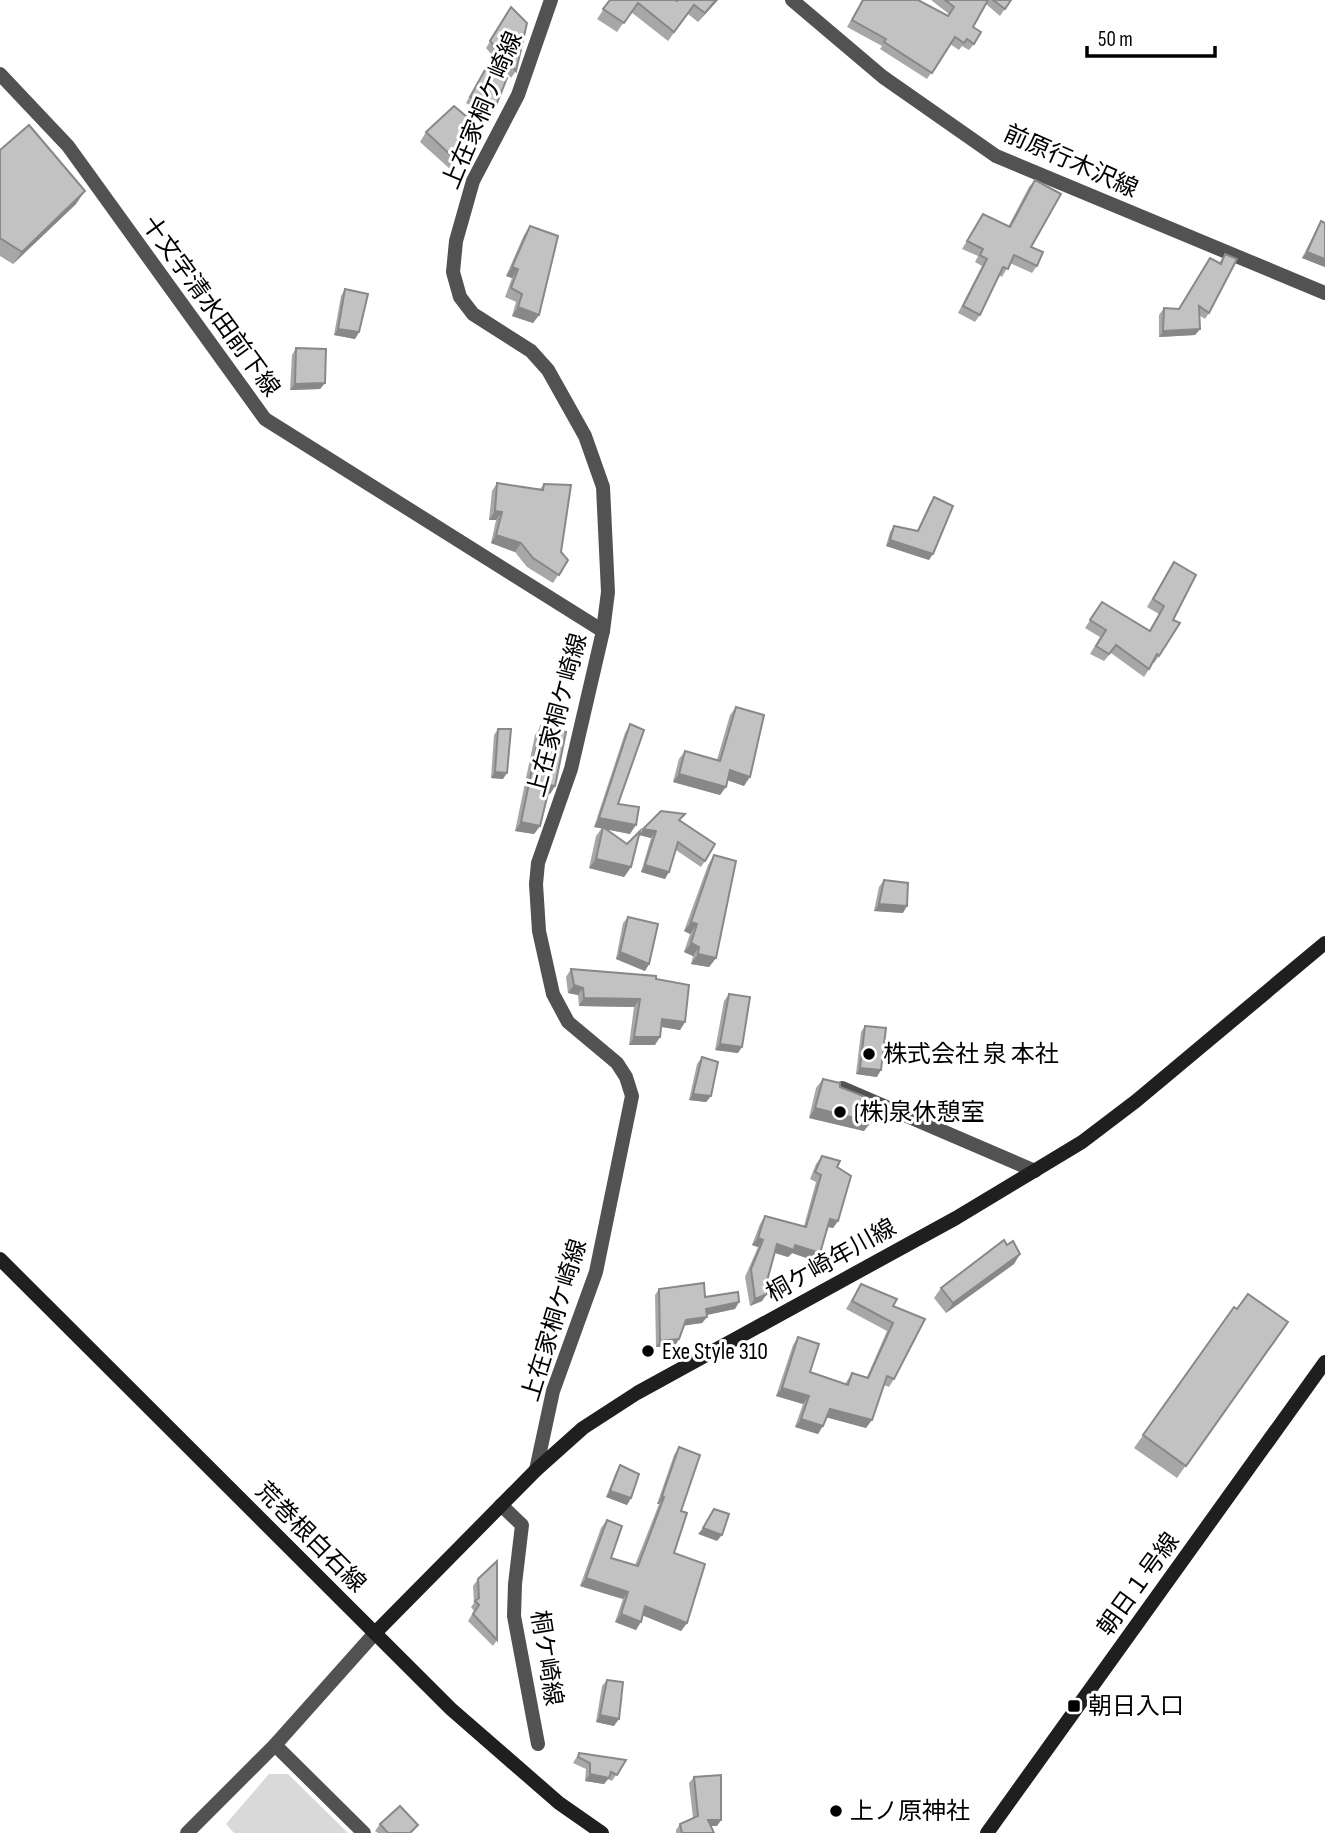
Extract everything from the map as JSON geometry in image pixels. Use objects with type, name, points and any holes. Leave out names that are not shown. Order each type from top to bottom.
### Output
[{"type":"street","name":"上在家桐ケ崎線","points":[[536,1470],[553,1391],[596,1272],[632,1096],[626,1076],[617,1063],[568,1022],[553,994],[539,931],[536,884],[538,863],[545,840],[571,769],[603,631],[608,592],[603,487],[585,436],[548,370],[531,351],[473,314],[460,297],[453,272],[456,241],[473,181],[518,95],[551,0]]},
{"type":"street","name":"前原行木沢線","points":[[792,0],[883,78],[996,156],[1325,293]]},
{"type":"street","name":"十文字清水田前下線","points":[[0,74],[68,146],[265,419],[603,631]]},
{"type":"street","name":"桐ケ崎年川線","points":[[375,1633],[536,1470],[583,1428],[637,1393],[956,1217],[1082,1142],[1136,1101],[1325,943]]},
{"type":"street","points":[[842,1088],[1035,1171]]},
{"type":"street","name":"荒巻根白石線","points":[[0,1259],[451,1709],[559,1803],[602,1833]]},
{"type":"street","name":"朝日１号線","points":[[988,1833],[1325,1362]]},
{"type":"street","name":"桐ケ崎線","points":[[501,1505],[522,1525],[514,1616],[538,1744]]},
{"type":"street","points":[[187,1833],[275,1745],[375,1633]]},
{"type":"street","points":[[275,1745],[363,1833]]},
{"type":"shaded area","points":[[269,1774],[288,1774],[348,1833],[234,1833],[226,1824]]},
{"type":"building","points":[[610,0],[716,0],[705,13],[694,5],[674,32],[638,3],[624,23],[603,9]]},
{"type":"building","points":[[863,0],[918,0],[948,16],[954,7],[945,0],[988,0],[973,27],[981,32],[974,44],[967,39],[964,43],[955,37],[932,73],[884,42],[886,39],[852,20]]},
{"type":"building","points":[[993,0],[1011,0],[1005,9]]},
{"type":"building","points":[[511,7],[527,23],[516,71],[490,41]]},
{"type":"building","points":[[486,68],[507,78],[495,108],[470,97]]},
{"type":"building","points":[[454,106],[480,128],[456,160],[426,132]]},
{"type":"building","points":[[29,125],[85,191],[22,252],[0,238],[0,150]]},
{"type":"building","points":[[1035,180],[1061,194],[1031,247],[1043,252],[1037,266],[1014,255],[1008,269],[1003,267],[980,315],[963,306],[987,259],[980,255],[983,249],[967,241],[983,214],[1010,227]]},
{"type":"building","points":[[1321,221],[1325,223],[1325,259],[1307,252]]},
{"type":"building","points":[[530,226],[558,236],[539,315],[518,307],[522,294],[511,288],[518,269],[512,267]]},
{"type":"building","points":[[1225,254],[1237,259],[1209,313],[1199,306],[1200,329],[1163,331],[1164,308],[1179,309],[1210,258],[1221,264]]},
{"type":"building","points":[[345,289],[368,294],[359,332],[338,329]]},
{"type":"building","points":[[296,348],[326,349],[325,383],[295,384]]},
{"type":"building","points":[[497,483],[543,490],[544,484],[571,485],[561,552],[568,560],[559,575],[533,558],[521,543],[496,535],[502,512],[495,511]]},
{"type":"building","points":[[934,497],[953,506],[933,554],[890,540],[894,526],[918,531]]},
{"type":"building","points":[[1174,562],[1196,575],[1173,620],[1180,623],[1149,669],[1116,645],[1109,654],[1096,646],[1106,630],[1090,620],[1102,602],[1150,631],[1164,606],[1153,599]]},
{"type":"building","points":[[736,707],[764,715],[750,777],[730,770],[726,787],[679,774],[685,751],[720,761]]},
{"type":"building","points":[[630,724],[644,730],[618,804],[639,807],[636,825],[599,818]]},
{"type":"building","points":[[541,726],[566,732],[555,786],[550,785],[540,826],[521,822]]},
{"type":"building","points":[[498,729],[511,729],[507,773],[495,772]]},
{"type":"building","points":[[661,811],[685,814],[679,820],[715,844],[705,861],[678,842],[669,872],[645,865],[656,831],[643,829]]},
{"type":"building","points":[[603,827],[627,844],[640,831],[631,867],[596,859]]},
{"type":"building","points":[[714,855],[736,861],[716,958],[698,954],[699,947],[691,943],[697,924],[691,922]]},
{"type":"building","points":[[884,880],[908,883],[907,906],[879,904]]},
{"type":"building","points":[[628,917],[658,924],[649,964],[620,952]]},
{"type":"building","points":[[571,969],[656,976],[656,979],[689,985],[685,1022],[662,1019],[660,1037],[634,1037],[640,999],[584,998],[583,988],[574,985]]},
{"type":"building","points":[[729,994],[750,997],[742,1047],[720,1044]]},
{"type":"building","name":"株式会社 泉 本社","points":[[865,1026],[886,1028],[881,1070],[860,1068]]},
{"type":"building","points":[[702,1057],[718,1062],[711,1096],[693,1094]]},
{"type":"building","points":[[823,1079],[840,1083],[840,1087],[876,1101],[871,1122],[815,1108]]},
{"type":"building","points":[[822,1156],[840,1161],[837,1167],[851,1176],[838,1221],[830,1219],[820,1253],[795,1245],[794,1250],[777,1244],[767,1281],[767,1294],[755,1299],[751,1269],[763,1240],[758,1238],[765,1216],[806,1227],[821,1175],[815,1172]]},
{"type":"building","points":[[1004,1240],[1007,1245],[1013,1241],[1020,1254],[953,1303],[941,1288]]},
{"type":"building","points":[[704,1283],[705,1297],[738,1292],[739,1302],[706,1309],[707,1317],[686,1320],[679,1339],[660,1341],[659,1289]]},
{"type":"building","points":[[861,1284],[897,1299],[893,1306],[925,1319],[894,1379],[887,1376],[872,1420],[830,1409],[823,1426],[801,1419],[809,1396],[782,1388],[798,1337],[819,1344],[810,1372],[848,1385],[852,1373],[868,1378],[893,1323],[852,1301]]},
{"type":"building","points":[[1248,1294],[1288,1322],[1186,1466],[1143,1435],[1234,1307],[1237,1309]]},
{"type":"building","points":[[679,1447],[700,1455],[681,1511],[687,1513],[674,1553],[705,1564],[687,1623],[645,1606],[641,1622],[621,1614],[628,1592],[586,1578],[607,1520],[622,1526],[611,1558],[638,1566],[664,1497],[662,1496]]},
{"type":"building","points":[[620,1465],[639,1474],[631,1498],[610,1491]]},
{"type":"building","points":[[714,1509],[729,1514],[722,1535],[703,1528]]},
{"type":"building","points":[[497,1561],[497,1640],[473,1614],[479,1605],[475,1601],[479,1598],[478,1579]]},
{"type":"building","points":[[607,1680],[623,1682],[619,1719],[600,1715]]},
{"type":"building","points":[[579,1753],[626,1760],[617,1775],[611,1772],[609,1778],[590,1774],[590,1763],[578,1757]]},
{"type":"building","points":[[721,1775],[721,1820],[708,1820],[714,1833],[682,1833],[680,1824],[698,1816],[694,1777]]},
{"type":"building","points":[[400,1806],[418,1825],[410,1833],[388,1833],[380,1824]]},
{"type":"place","name":"株式会社 泉 本社","points":[[869,1054]]},
{"type":"place","name":"(株)泉休憩室","points":[[840,1112]]},
{"type":"place","name":"Exe Style 310","points":[[648,1351]]},
{"type":"place","name":"朝日入口","points":[[1074,1706]]},
{"type":"place","name":"上ノ原神社","points":[[836,1811]]}]
